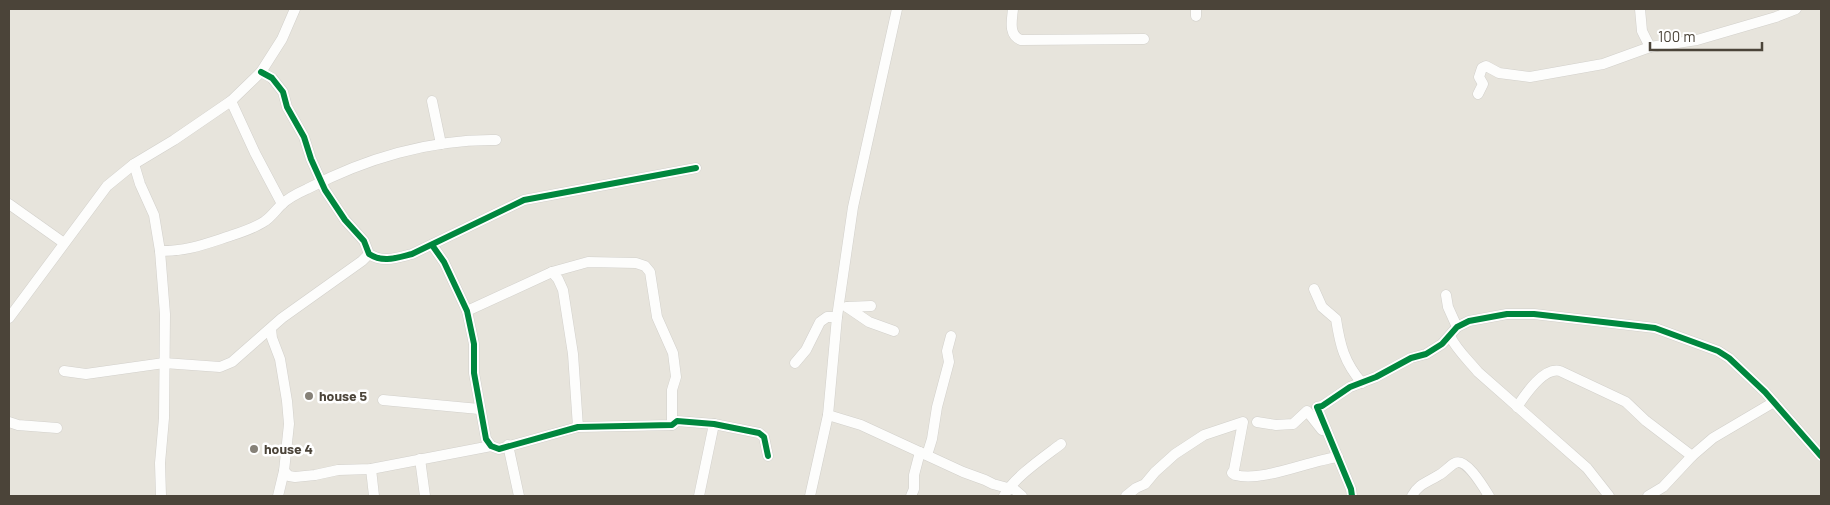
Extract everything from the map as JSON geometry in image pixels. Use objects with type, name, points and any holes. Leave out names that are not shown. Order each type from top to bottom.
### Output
[{"type":"street","points":[[9,318],[107,186],[134,164],[174,140],[231,101],[261,72],[282,39],[295,9]]},
{"type":"street","points":[[810,496],[821,438],[828,415],[853,207],[898,9]]},
{"type":"street","points":[[1013,9],[1012,32],[1016,39],[1020,40],[1144,38]]},
{"type":"street","points":[[1640,9],[1642,31],[1650,47]]},
{"type":"street","points":[[1478,94],[1483,84],[1479,77],[1482,68],[1486,66],[1499,74],[1530,77],[1603,64],[1650,47],[1697,40],[1776,17],[1796,9]]},
{"type":"street","points":[[261,72],[272,78],[283,92],[287,107],[304,137],[311,159],[331,199],[345,220],[364,241],[369,254],[380,260],[412,254],[524,200],[696,168]]},
{"type":"street","points":[[231,101],[255,153],[282,204]]},
{"type":"street","points":[[432,101],[441,144]]},
{"type":"street","points":[[160,251],[192,249],[248,229],[266,221],[282,204],[322,182],[374,159],[441,144],[496,140]]},
{"type":"street","points":[[134,164],[140,184],[154,215],[160,251],[165,314],[164,418],[160,463],[162,496]]},
{"type":"street","points":[[9,204],[64,243]]},
{"type":"street","points":[[432,244],[444,262],[467,311],[474,344],[474,373],[479,410],[486,439],[491,446]]},
{"type":"street","points":[[64,371],[86,374],[164,364],[220,367],[232,362],[282,318],[369,254]]},
{"type":"street","points":[[467,311],[552,272],[588,262],[636,263],[645,266],[650,272],[657,317],[673,353],[675,363],[676,377],[672,390],[672,425]]},
{"type":"street","points":[[552,272],[563,290],[573,354],[578,427]]},
{"type":"street","points":[[1314,289],[1322,308],[1336,319],[1340,342],[1349,368],[1362,383]]},
{"type":"street","points":[[1446,295],[1448,306],[1457,327],[1452,341]]},
{"type":"street","points":[[795,363],[806,350],[820,322],[841,310],[871,306]]},
{"type":"street","points":[[841,310],[894,331]]},
{"type":"street","points":[[1457,327],[1469,321],[1485,317],[1507,314],[1534,314],[1655,328],[1707,346],[1730,358],[1774,402],[1821,456]]},
{"type":"street","points":[[271,329],[272,338],[280,359],[288,413],[288,435],[284,471],[278,496]]},
{"type":"street","points":[[912,496],[914,475],[932,439],[937,407],[949,362],[947,351],[951,336]]},
{"type":"street","points":[[1333,456],[1317,407],[1322,406],[1350,387],[1376,377],[1411,358],[1426,354],[1442,344],[1452,341]]},
{"type":"street","points":[[1452,341],[1478,372],[1587,468],[1609,496]]},
{"type":"street","points":[[1517,407],[1538,380],[1554,371],[1560,371],[1626,402],[1646,421],[1692,456]]},
{"type":"street","points":[[383,400],[479,410]]},
{"type":"street","points":[[1648,496],[1663,487],[1692,456],[1713,438],[1774,402]]},
{"type":"street","points":[[1257,422],[1276,425],[1293,424],[1307,411],[1324,433],[1333,456],[1351,490],[1352,496]]},
{"type":"street","points":[[828,415],[861,425],[1006,492],[1015,490],[1022,496]]},
{"type":"street","points":[[284,471],[290,476],[295,477],[338,470],[371,469],[491,446],[499,449],[578,427],[672,425],[677,421],[714,424],[759,433],[764,437],[768,456]]},
{"type":"street","points":[[9,422],[18,425],[57,428]]},
{"type":"street","points":[[1126,496],[1136,488],[1146,484],[1155,472],[1175,454],[1204,435],[1243,422],[1232,473],[1235,475],[1260,476],[1333,456]]},
{"type":"street","points":[[699,496],[714,424]]},
{"type":"street","points":[[1006,492],[1061,444]]},
{"type":"street","points":[[508,445],[519,496]]},
{"type":"street","points":[[420,459],[425,496]]},
{"type":"street","points":[[1412,496],[1418,487],[1439,476],[1456,462],[1461,462],[1467,466],[1489,496]]},
{"type":"street","points":[[371,469],[374,496]]},
{"type":"shaded area","points":[[9,9],[1821,9],[1821,496],[9,496]]},
{"type":"cycle path","points":[[261,72],[272,78],[283,92],[287,107],[304,137],[311,159],[325,190],[345,220],[364,241],[369,254],[374,257],[390,259],[412,254],[524,200],[696,168]]},
{"type":"cycle path","points":[[432,245],[444,262],[467,311],[474,344],[474,373],[486,439],[491,446],[499,449],[578,427],[672,425],[677,421],[714,424],[759,433],[764,437],[768,456]]},
{"type":"cycle path","points":[[1352,496],[1351,489],[1317,407],[1322,406],[1350,387],[1376,377],[1411,358],[1426,354],[1442,344],[1457,327],[1469,321],[1507,314],[1534,314],[1655,328],[1718,351],[1729,358],[1765,392],[1821,456]]},
{"type":"place","name":"house 5","points":[[309,396]]},
{"type":"place","name":"house 4","points":[[254,449]]}]
